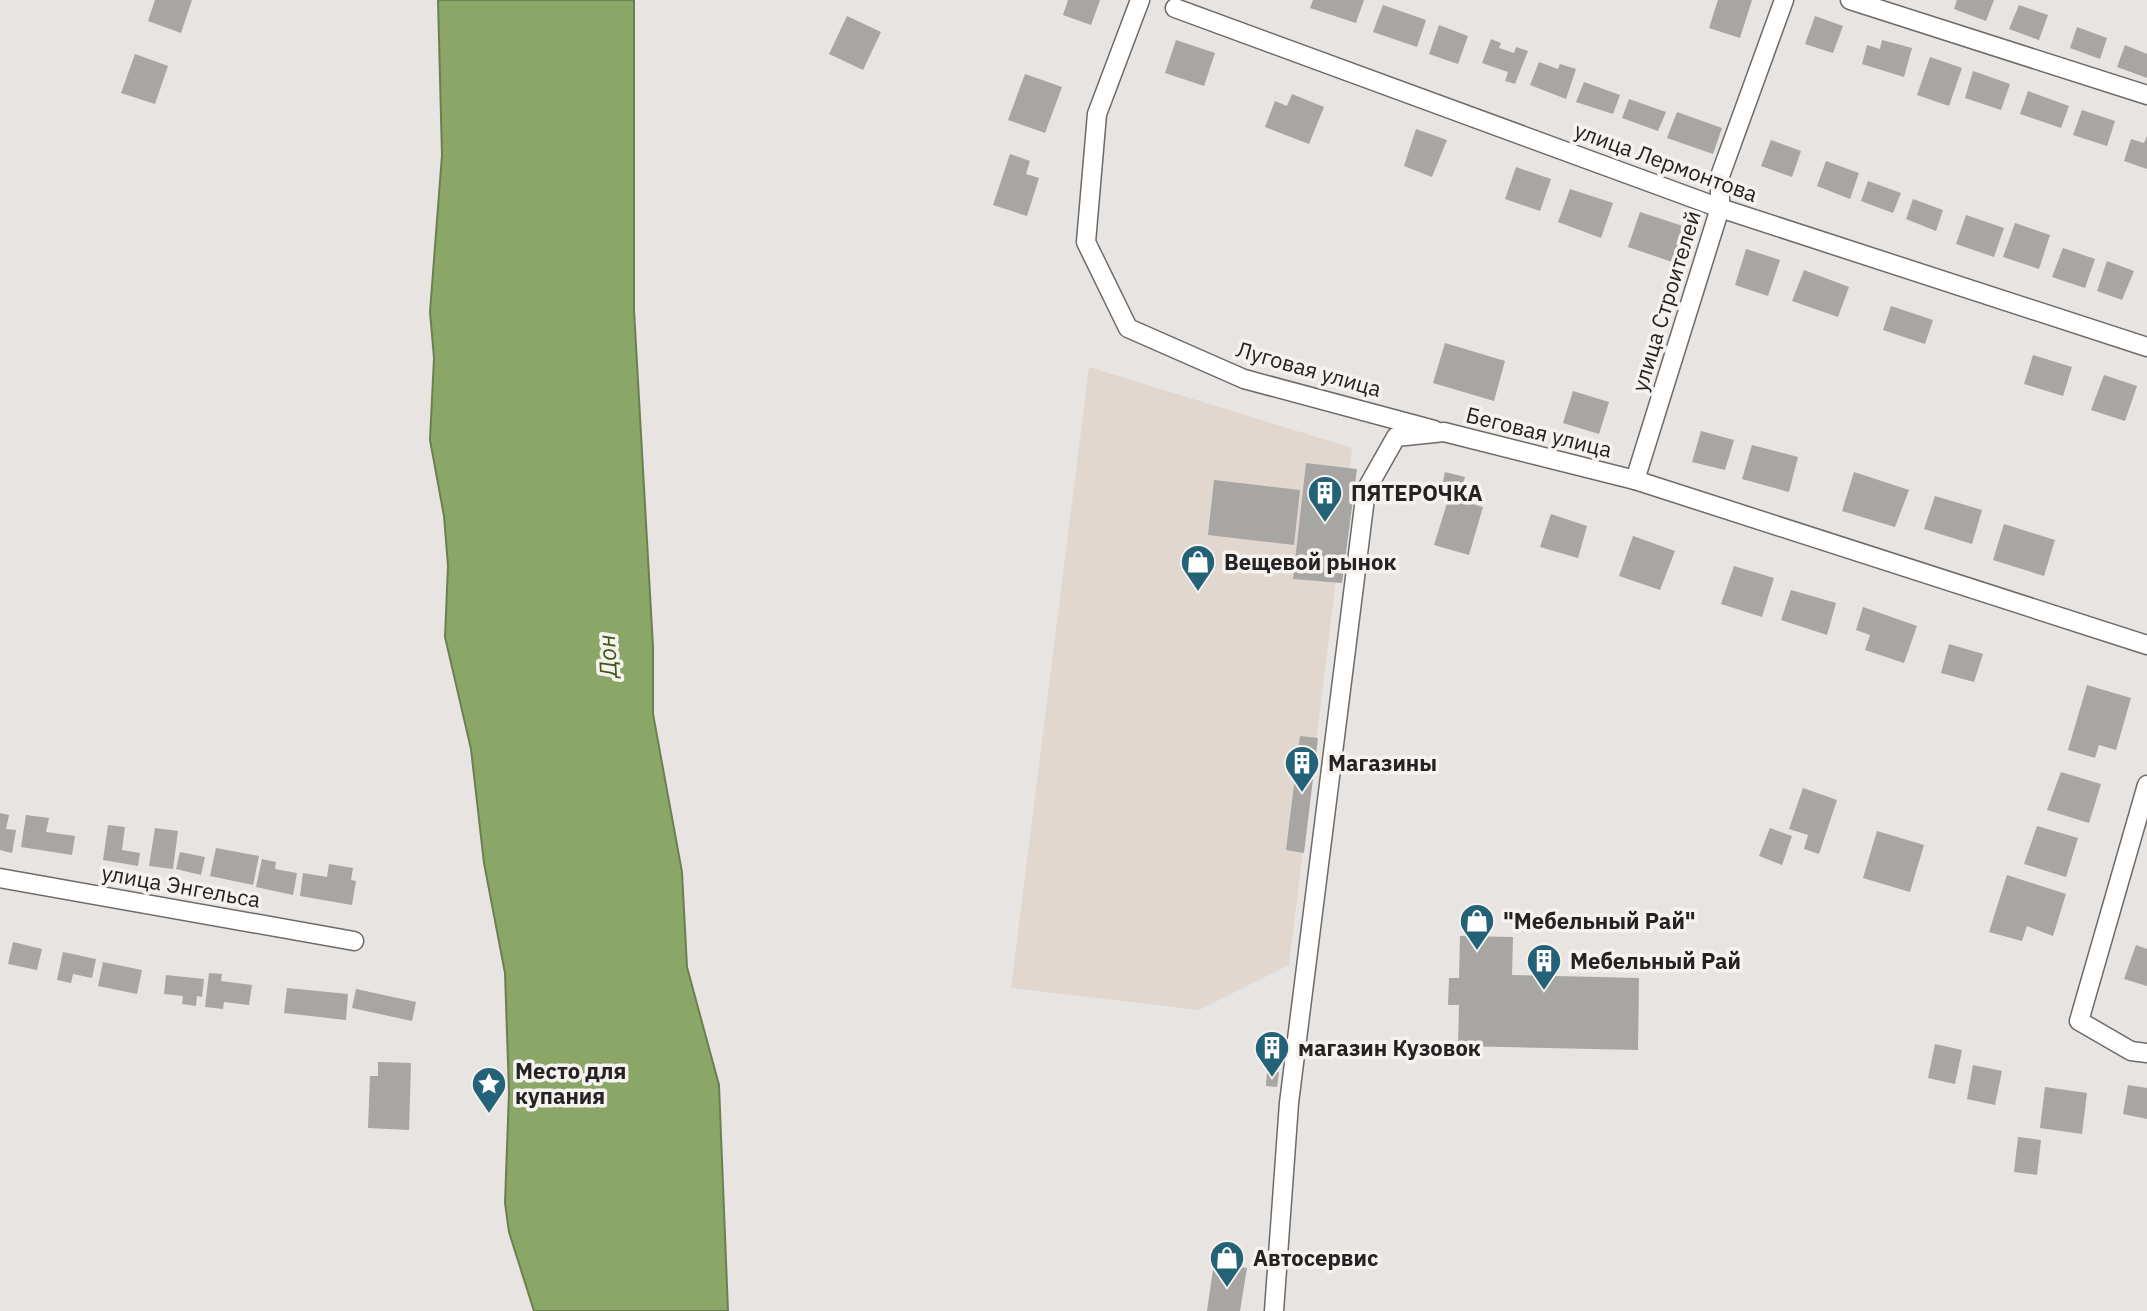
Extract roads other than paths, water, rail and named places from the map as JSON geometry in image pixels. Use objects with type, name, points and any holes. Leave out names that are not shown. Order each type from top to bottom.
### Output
[{"type":"street","name":"Луговая улица","points":[[1140,0],[1097,114],[1086,242],[1128,328],[1244,379],[1444,432]]},
{"type":"street","name":"улица Строителей","points":[[1635,480],[1720,208],[1720,176],[1784,0]]},
{"type":"street","points":[[1850,0],[2147,95]]},
{"type":"street","name":"улица Лермонтова","points":[[1175,8],[1720,208],[2147,347]]},
{"type":"street","name":"Беговая улица","points":[[1274,1311],[1289,1103],[1366,490],[1396,437],[1444,432],[1635,480],[2147,645]]},
{"type":"street","points":[[2147,785],[2079,1021],[2131,1051],[2147,1053]]},
{"type":"street","name":"улица Энгельса","points":[[0,878],[354,941]]},
{"type":"water","name":"Дон","points":[[438,0],[634,0],[634,310],[653,647],[653,714],[682,872],[687,967],[719,1085],[728,1311],[534,1311],[509,1232],[505,1203],[509,1092],[505,973],[484,863],[471,749],[445,637],[448,566],[444,516],[430,440],[434,358],[430,312],[442,155]]},
{"type":"place","name":"ПЯТЕРОЧКА","points":[[1325,524]]},
{"type":"place","name":"Вещевой рынок","points":[[1198,593]]},
{"type":"place","name":"Магазины","points":[[1302,794]]},
{"type":"place","name":"\"Мебельный Рай\"","points":[[1477,952]]},
{"type":"place","name":"Мебельный Рай","points":[[1544,992]]},
{"type":"place","name":"магазин Кузовок","points":[[1272,1079]]},
{"type":"place","name":"Место для купания","points":[[489,1115]]},
{"type":"place","name":"Автосервис","points":[[1227,1289]]}]
